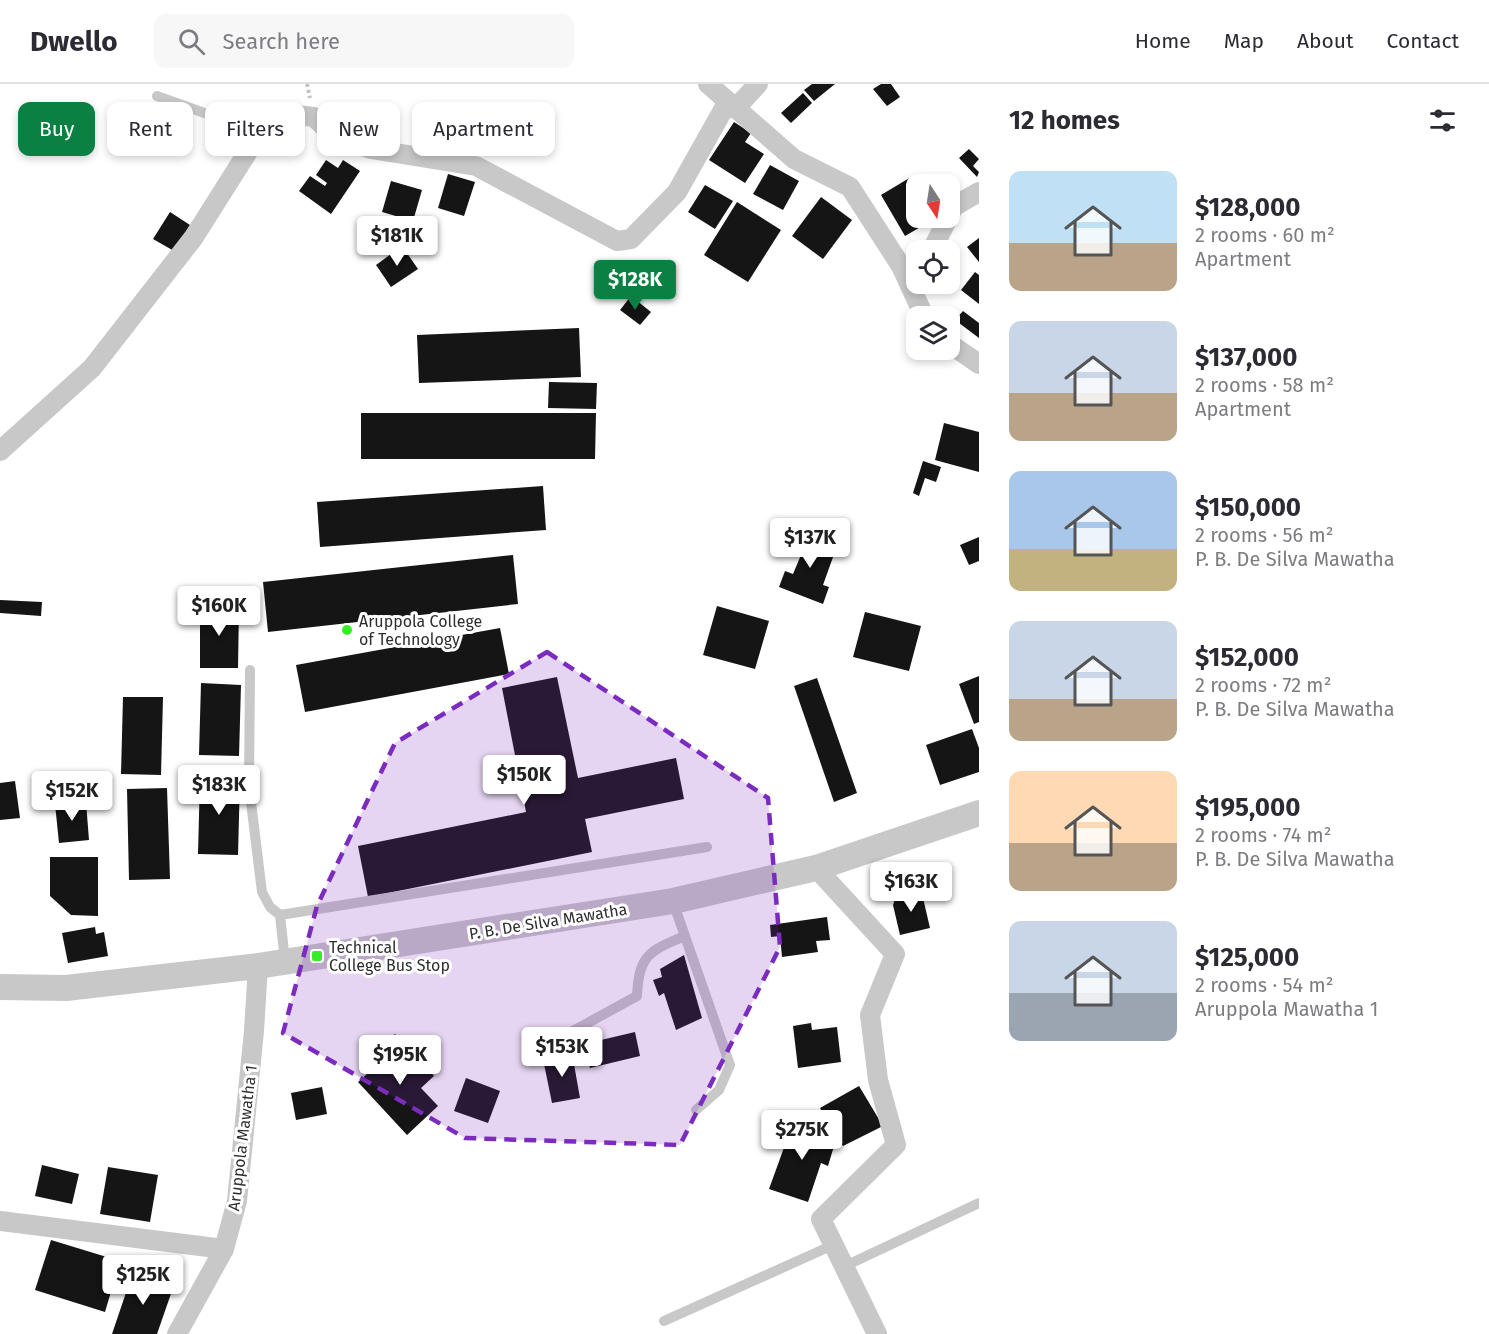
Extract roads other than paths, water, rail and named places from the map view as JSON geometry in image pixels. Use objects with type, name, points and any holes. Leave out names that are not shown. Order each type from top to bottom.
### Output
[{"type":"street","points":[[708,84],[794,159],[850,187],[906,257]]},
{"type":"street","points":[[305,116],[314,117],[335,137],[371,149],[476,166],[617,241],[631,239],[676,192],[731,106],[758,84]]},
{"type":"street","points":[[0,451],[92,369],[194,237],[245,156]]},
{"type":"street","points":[[960,203],[979,192]]},
{"type":"street","points":[[960,351],[979,364]]},
{"type":"street","name":"P. B. De Silva Mawatha","points":[[0,987],[66,988],[258,966],[673,902],[816,868],[979,813]]},
{"type":"street","points":[[816,868],[895,954],[870,1015],[878,1080],[896,1144],[821,1220],[877,1334]]},
{"type":"street","name":"Aruppola Mawatha 1","points":[[177,1334],[224,1249],[237,1200],[254,1031],[258,966]]},
{"type":"street","points":[[0,1221],[224,1249]]},
{"type":"lane","points":[[157,96],[205,113]]},
{"type":"lane","points":[[250,670],[250,798],[262,892],[270,907],[280,915],[285,961]]},
{"type":"lane","points":[[280,915],[707,847]]},
{"type":"lane","points":[[673,902],[730,1065],[719,1090],[696,1110]]},
{"type":"lane","points":[[562,1037],[637,996],[638,970],[652,950],[685,936]]},
{"type":"lane","points":[[843,1267],[979,1203]]},
{"type":"lane","points":[[664,1321],[833,1245]]},
{"type":"place","name":"Aruppola College of Technology","points":[[347,630]]},
{"type":"place","name":"Technical College Bus Stop","points":[[317,956]]}]
